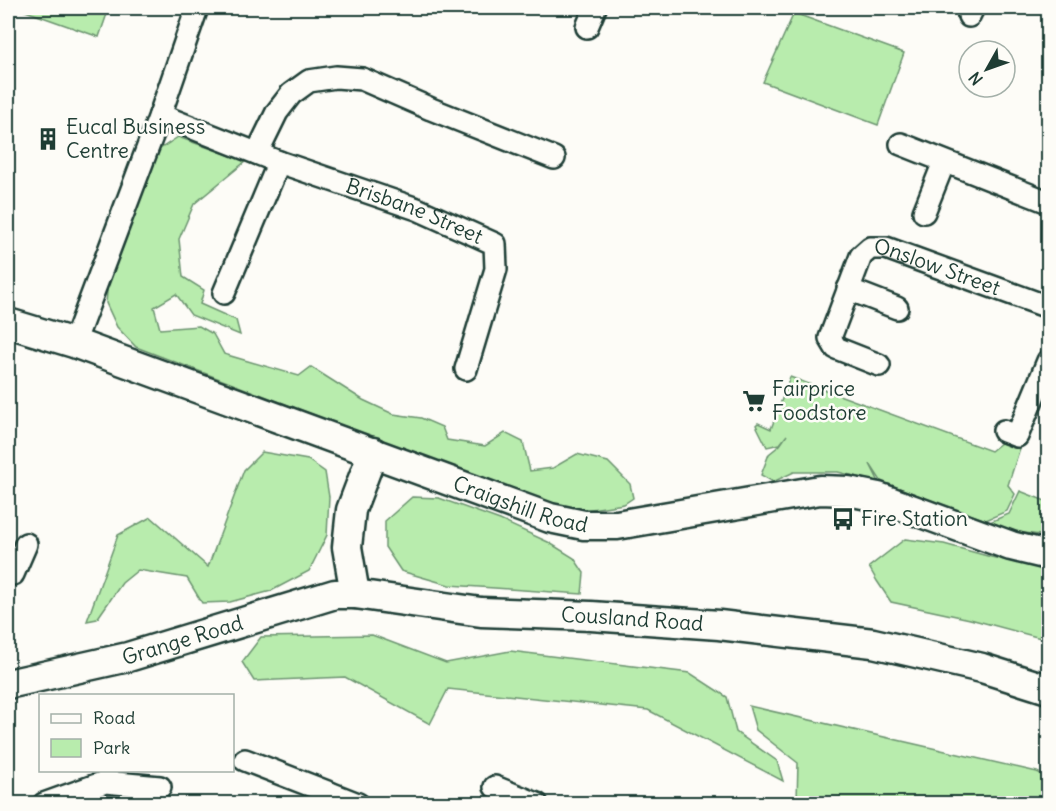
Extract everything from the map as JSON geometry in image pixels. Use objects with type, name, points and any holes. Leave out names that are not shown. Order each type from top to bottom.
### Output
[{"type":"street","points":[[74,343],[160,114],[197,8]]},
{"type":"street","points":[[587,27],[595,8]]},
{"type":"street","points":[[257,153],[277,112],[291,94],[309,81],[336,77],[362,79],[554,158]]},
{"type":"street","name":"Brisbane Street","points":[[160,114],[279,162],[417,209],[495,244],[496,269],[466,369]]},
{"type":"street","points":[[901,144],[1048,202]]},
{"type":"street","points":[[224,293],[279,162]]},
{"type":"street","points":[[924,212],[944,162]]},
{"type":"street","name":"Onslow Street","points":[[879,365],[836,348],[831,338],[861,256],[870,248],[886,248],[1048,307]]},
{"type":"street","name":"Onslow Street","points":[[848,289],[897,308]]},
{"type":"street","name":"Craigshill Road","points":[[8,323],[74,343],[550,518],[584,525],[617,525],[820,490],[848,491],[878,497],[1011,546],[1048,555]]},
{"type":"street","points":[[1004,431],[1017,436],[1048,361]]},
{"type":"street","points":[[355,594],[347,547],[351,510],[373,452]]},
{"type":"street","points":[[9,578],[26,544]]},
{"type":"street","name":"Grange Road","points":[[8,684],[128,657],[335,594],[355,594]]},
{"type":"street","name":"Cousland Road","points":[[355,594],[481,612],[591,616],[719,625],[873,643],[982,668],[1048,689]]},
{"type":"street","points":[[245,760],[328,798],[358,804]]},
{"type":"street","points":[[44,804],[105,782],[160,787]]},
{"type":"street","points":[[495,787],[537,804]]},
{"type":"green space","points":[[17,8],[109,8],[99,37]]},
{"type":"green space","points":[[794,13],[904,53],[878,125],[763,82]]},
{"type":"green space","points":[[178,137],[246,161],[194,204],[179,239],[183,277],[204,290],[200,304],[236,320],[240,335],[191,315],[176,294],[154,307],[160,329],[199,326],[213,334],[224,354],[299,376],[311,367],[363,400],[393,414],[421,418],[442,427],[447,440],[485,446],[505,433],[523,442],[530,471],[553,468],[577,454],[608,462],[630,484],[633,498],[624,504],[578,511],[545,503],[136,347],[117,327],[106,303],[108,281],[154,153]]},
{"type":"green space","points":[[790,377],[991,451],[1001,443],[1020,448],[1008,485],[1015,494],[1007,511],[986,520],[881,481],[870,464],[879,482],[838,472],[794,472],[773,482],[761,475],[769,454],[780,445],[787,435],[780,444],[767,447],[756,425],[758,423],[771,429]]},
{"type":"green space","points":[[262,452],[308,460],[325,472],[329,497],[327,535],[309,571],[271,591],[230,602],[202,603],[187,578],[138,570],[122,583],[97,619],[87,621],[118,535],[151,517],[208,567],[244,470]]},
{"type":"green space","points":[[1020,491],[1048,502],[1048,536],[1017,532],[990,522],[1009,514]]},
{"type":"green space","points":[[412,497],[439,498],[500,520],[548,542],[574,558],[584,573],[582,594],[449,585],[401,571],[385,547],[385,521]]},
{"type":"green space","points":[[905,539],[944,544],[991,557],[1048,568],[1048,640],[970,619],[891,602],[869,567]]},
{"type":"green space","points":[[372,635],[446,663],[510,651],[690,673],[727,697],[736,732],[777,761],[783,781],[648,710],[448,689],[430,724],[345,677],[254,681],[242,662],[261,637]]},
{"type":"green space","points":[[749,706],[1037,772],[1048,777],[1048,803],[794,803],[797,800],[798,763],[756,730]]},
{"type":"place","name":"Eucal Business Centre","points":[[48,139]]},
{"type":"place","name":"Fairprice Foodstore","points":[[754,401]]},
{"type":"place","name":"Fire Station","points":[[843,519]]}]
